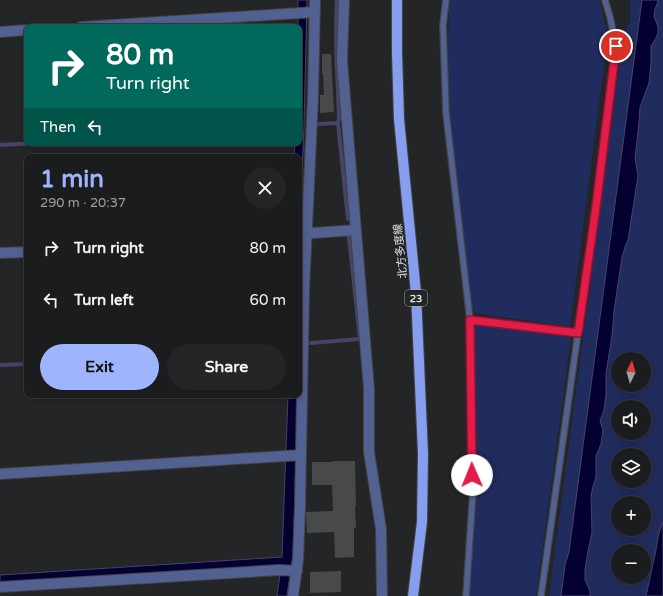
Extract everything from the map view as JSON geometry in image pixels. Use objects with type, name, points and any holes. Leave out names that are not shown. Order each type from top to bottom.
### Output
[{"type":"main road","name":"北方多度線","points":[[397,0],[399,119],[416,293],[423,454],[422,522],[413,596]]},
{"type":"street","points":[[302,356],[304,290],[303,234],[313,98],[312,12],[314,0]]},
{"type":"street","points":[[344,0],[342,61],[369,389],[369,452],[381,528],[382,596]]},
{"type":"street","points":[[131,24],[312,12]]},
{"type":"street","points":[[0,32],[24,30]]},
{"type":"street","points":[[303,234],[356,230]]},
{"type":"street","points":[[0,253],[24,252]]},
{"type":"street","points":[[293,596],[295,571],[298,560],[301,398]]},
{"type":"street","points":[[0,474],[299,455]]},
{"type":"street","points":[[0,587],[279,570],[295,571]]},
{"type":"lane","points":[[446,0],[443,26],[446,113],[470,320],[473,491],[466,596]]},
{"type":"lane","points":[[541,596],[596,207],[616,46],[605,0]]},
{"type":"lane","points":[[470,320],[578,333]]},
{"type":"shaded area","points":[[298,0],[307,0],[302,171],[302,154],[294,154],[295,146],[302,146],[302,24],[298,24]]},
{"type":"shaded area","points":[[450,0],[599,0],[608,35],[570,327],[475,313],[470,306],[456,183],[450,109],[448,27]]},
{"type":"shaded area","points":[[630,0],[642,0],[569,552],[565,565],[561,596],[549,596],[623,33],[630,23]]},
{"type":"shaded area","points":[[642,0],[658,0],[654,16],[658,27],[658,33],[651,46],[649,83],[640,107],[635,158],[638,176],[628,240],[622,257],[606,373],[604,410],[600,421],[603,430],[601,444],[596,456],[596,477],[591,496],[592,532],[585,570],[585,580],[590,591],[590,596],[561,596],[565,565],[569,552]]},
{"type":"shaded area","points":[[658,0],[663,0],[663,522],[659,533],[651,573],[651,544],[611,544],[611,584],[649,584],[646,596],[590,596],[590,591],[585,580],[585,570],[592,532],[591,496],[596,477],[596,456],[601,444],[603,430],[600,421],[604,410],[606,395],[606,373],[612,336],[614,311],[622,257],[628,240],[638,176],[635,158],[640,107],[651,64],[651,46],[656,38],[654,16]]},
{"type":"shaded area","points":[[479,324],[564,334],[571,338],[536,596],[469,596],[476,492],[473,329]]},
{"type":"shaded area","points":[[288,398],[298,398],[293,554],[287,596],[277,596],[281,567],[0,584],[0,575],[282,557]]},
{"type":"shaded area","points":[[663,522],[663,596],[646,596],[649,584],[651,584],[651,573],[659,533]]},
{"type":"building","points":[[322,54],[331,54],[334,112],[320,113],[320,95],[324,95]]},
{"type":"building","points":[[355,461],[356,528],[354,528],[354,557],[335,558],[334,532],[307,533],[306,512],[333,511],[332,485],[312,485],[312,462]]},
{"type":"building","points":[[341,571],[341,592],[310,593],[310,572]]},
{"type":"waterway","points":[[318,124],[338,123],[339,118],[336,44],[337,0]]},
{"type":"waterway","points":[[338,123],[348,219]]},
{"type":"waterway","points":[[0,145],[24,144]]},
{"type":"waterway","points":[[311,343],[360,339],[349,237]]},
{"type":"waterway","points":[[0,365],[24,364]]},
{"type":"route","points":[[472,475],[470,320],[578,333],[596,207],[616,46]]}]
